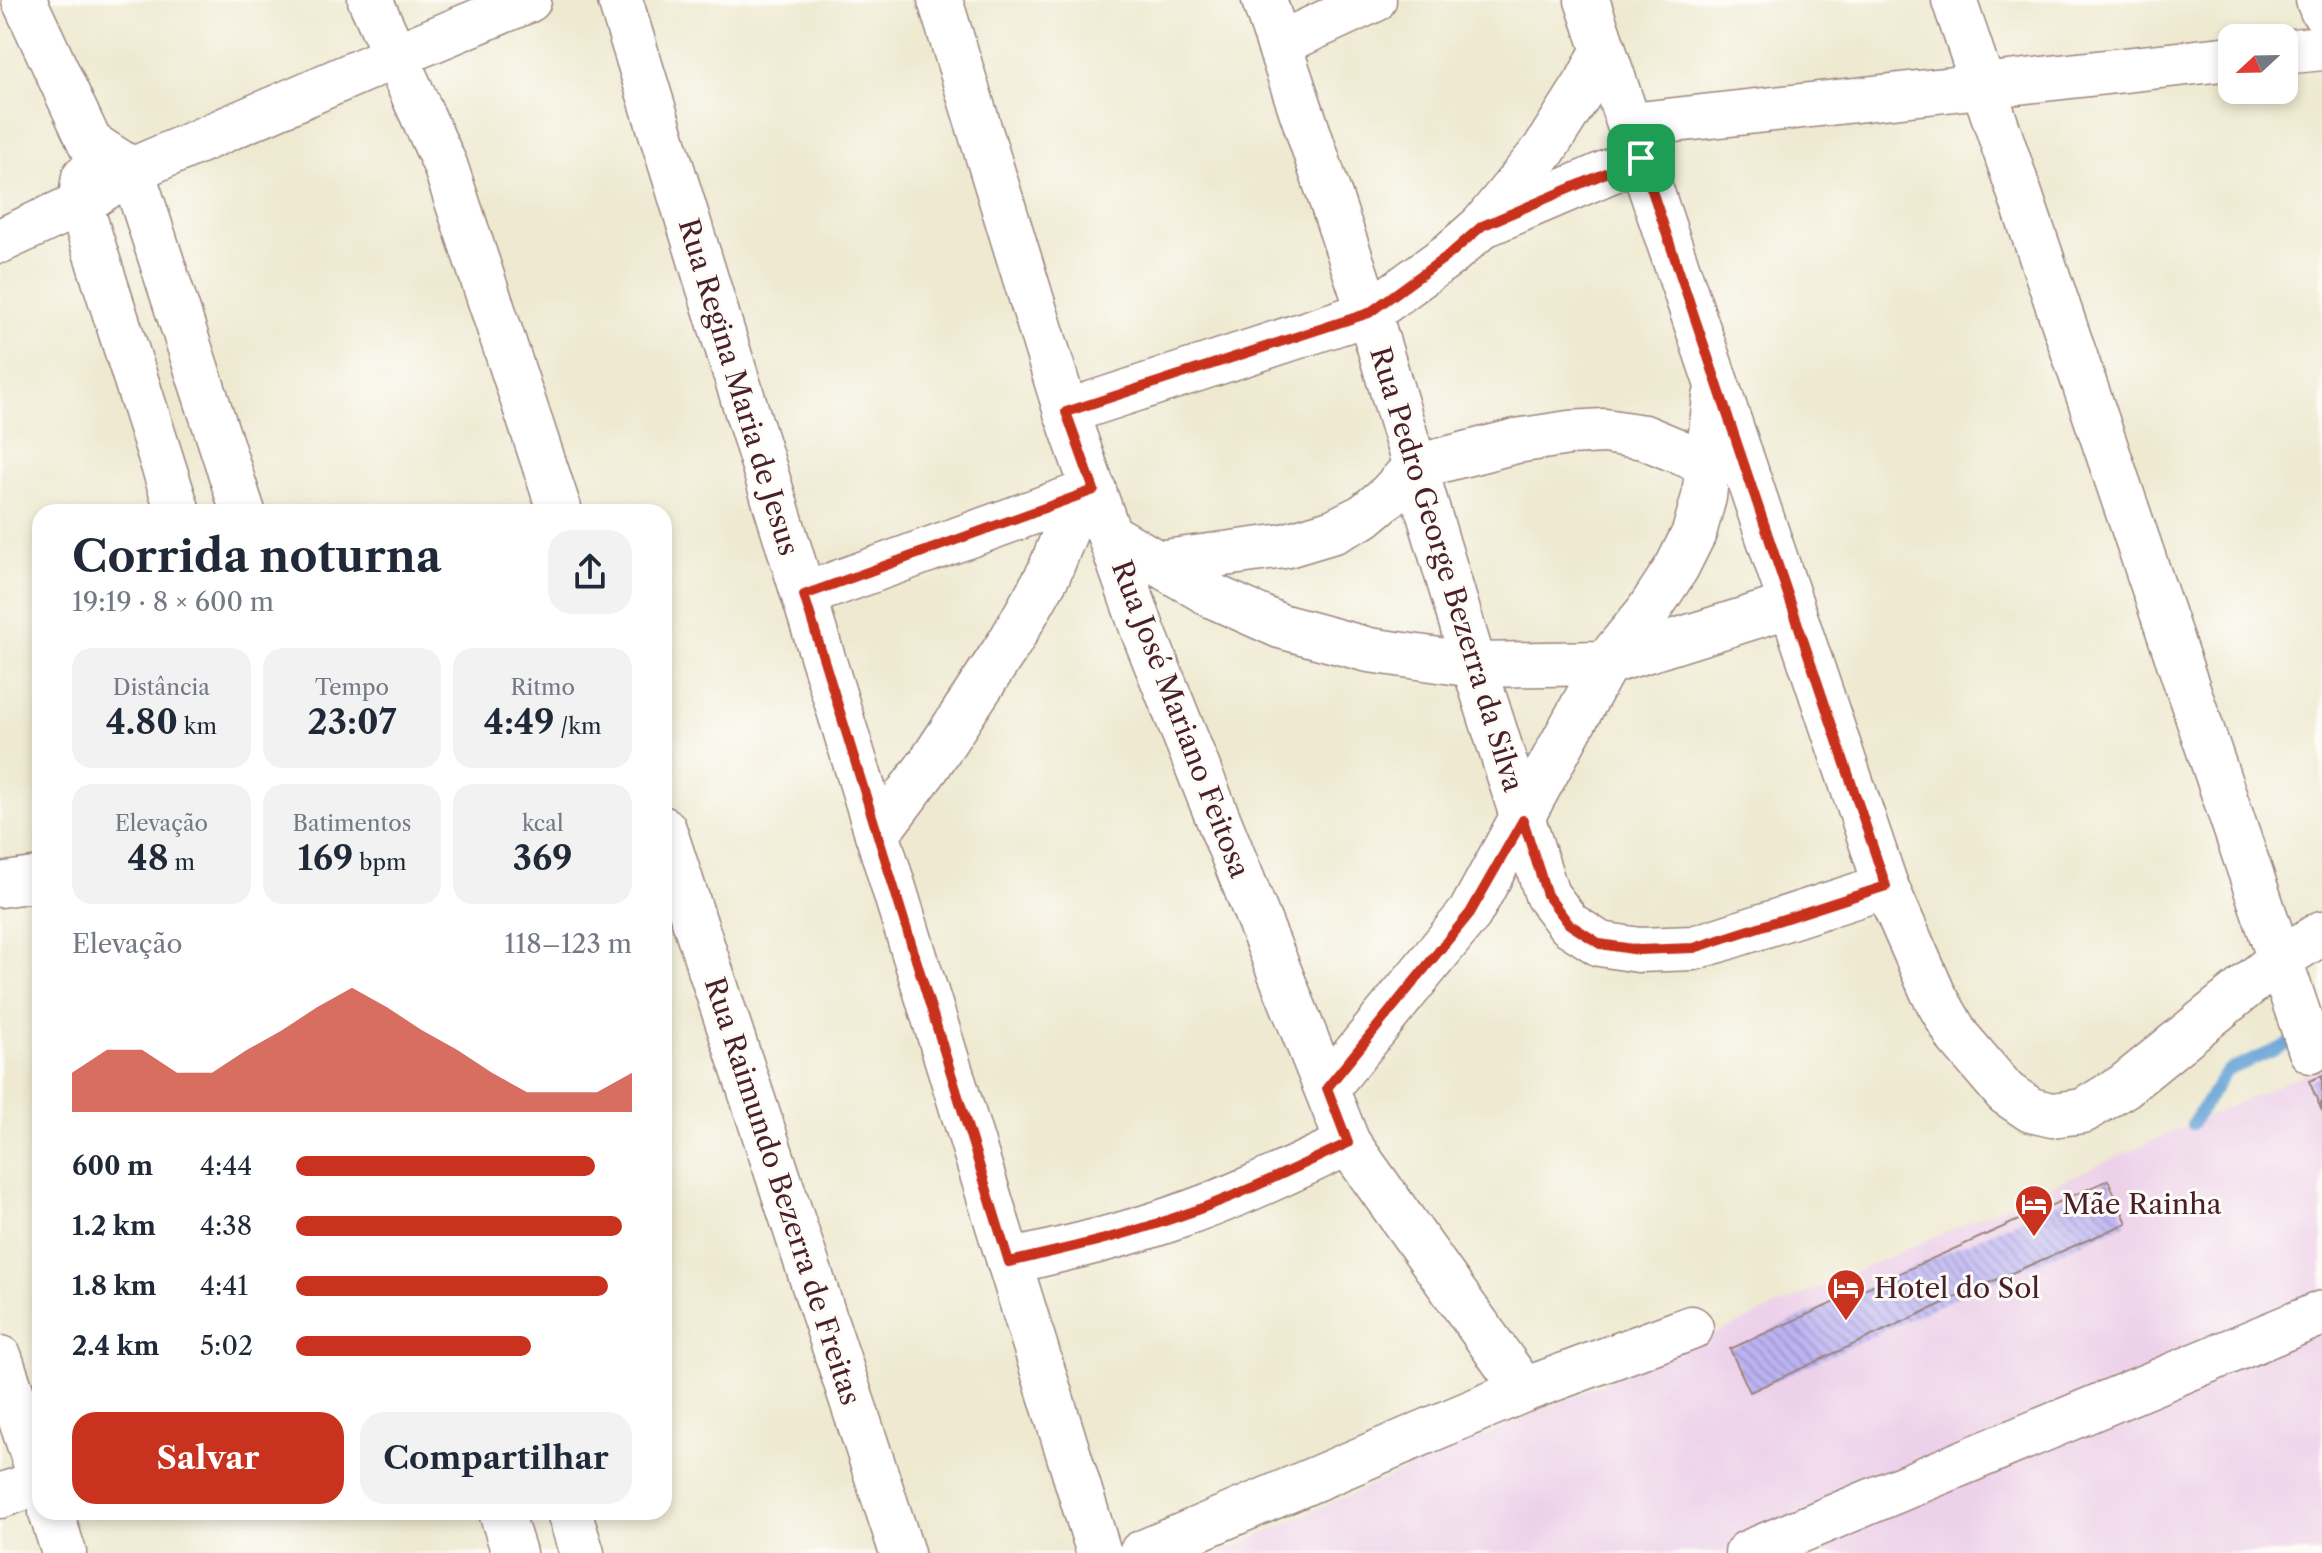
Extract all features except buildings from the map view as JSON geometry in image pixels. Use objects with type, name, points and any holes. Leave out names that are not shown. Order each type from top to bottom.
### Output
[{"type":"street","points":[[24,0],[90,143],[132,170],[240,504]]},
{"type":"street","points":[[370,0],[445,165],[557,504]]},
{"type":"street","points":[[0,241],[80,204],[132,170],[529,0]]},
{"type":"street","name":"Rua Regina Maria de Jesus","points":[[620,0],[1099,1553]]},
{"type":"street","name":"Rua José Mariano Feitosa","points":[[940,0],[1066,412],[1087,492],[1110,535],[1143,631],[1348,1143],[1524,1390]]},
{"type":"street","name":"Rua Pedro George Bezerra da Silva","points":[[1264,0],[1369,313],[1474,665],[1547,895],[1569,924],[1600,944],[1639,950],[1694,948],[1886,886]]},
{"type":"street","points":[[1279,44],[1374,0]]},
{"type":"street","points":[[1587,0],[1886,886],[1933,993],[1958,1037],[2006,1093],[2031,1110],[2052,1115],[2083,1111],[2124,1086],[2281,960],[2322,933]]},
{"type":"street","points":[[1954,0],[2311,1051]]},
{"type":"street","points":[[2318,0],[2322,10]]},
{"type":"street","points":[[2298,51],[2322,48]]},
{"type":"street","points":[[1066,412],[1369,313],[1450,254],[1482,226],[1544,150],[1579,96],[1604,49]]},
{"type":"street","points":[[1482,226],[1636,141],[1983,86],[2218,60]]},
{"type":"street","points":[[90,143],[80,204],[175,504]]},
{"type":"street","points":[[1327,1088],[1470,913],[1606,663],[1647,613],[1677,567],[1694,533],[1704,497],[1716,381]]},
{"type":"street","points":[[1157,563],[1284,546],[1334,531],[1364,516],[1415,467],[1516,441],[1604,431],[1644,437],[1709,464]]},
{"type":"street","points":[[804,595],[1087,492]]},
{"type":"street","points":[[877,834],[929,765],[1010,642],[1049,573],[1087,492]]},
{"type":"street","points":[[1110,535],[1215,597],[1280,626],[1369,650],[1474,665],[1606,663],[1791,605]]},
{"type":"street","name":"Rua Raimundo Bezerra de Freitas","points":[[672,853],[902,1553]]},
{"type":"street","points":[[0,885],[32,880]]},
{"type":"street","points":[[1009,1262],[1118,1236],[1175,1218],[1241,1193],[1348,1143]]},
{"type":"street","points":[[1747,1553],[2322,1313]]},
{"type":"street","points":[[1141,1553],[1524,1390],[1691,1328]]},
{"type":"street","points":[[0,1358],[32,1456]]},
{"type":"street","points":[[0,1496],[32,1483]]},
{"type":"street","points":[[54,1520],[64,1553]]},
{"type":"street","points":[[504,1520],[514,1553]]},
{"type":"street","points":[[572,1520],[582,1553]]},
{"type":"shaded area","points":[[2322,1066],[2322,1553],[1221,1553],[1262,1534]]},
{"type":"waterway","points":[[2192,1124],[2227,1071],[2298,1040]]},
{"type":"place","name":"Mãe Rainha","points":[[2034,1238]]},
{"type":"place","name":"Hotel do Sol","points":[[1846,1322]]},
{"type":"route","points":[[1641,158],[1886,886],[1694,948],[1639,950],[1600,944],[1569,924],[1547,895],[1523,820],[1470,913],[1327,1088],[1348,1143],[1241,1193],[1175,1218],[1118,1236],[1009,1262],[804,595],[1094,490],[1066,412],[1369,313],[1450,254],[1482,226],[1641,158]]}]
